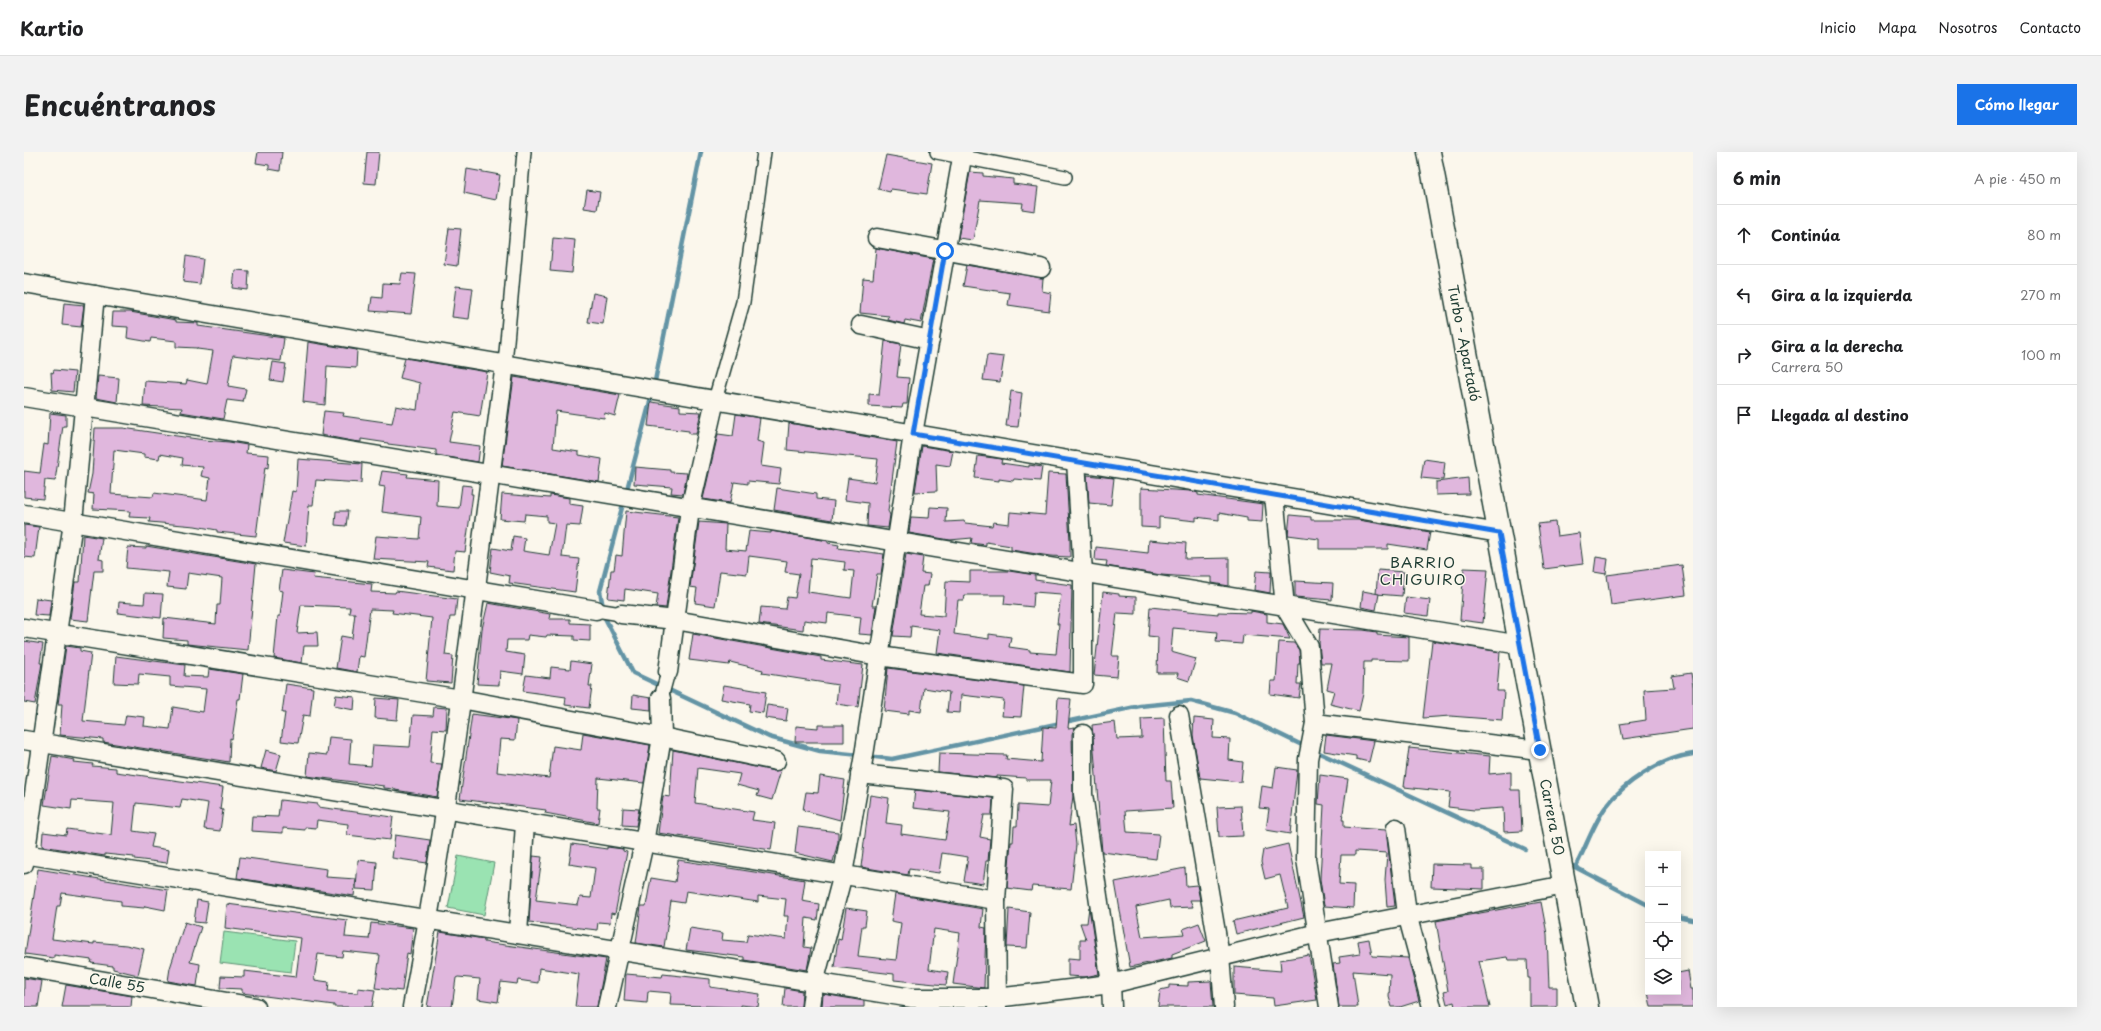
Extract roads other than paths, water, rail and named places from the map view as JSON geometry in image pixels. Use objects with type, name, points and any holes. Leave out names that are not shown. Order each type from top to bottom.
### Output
[{"type":"main road","name":"Turbo - Apartadó","points":[[1428,152],[1499,533]]},
{"type":"main road","name":"Carrera 50","points":[[1499,533],[1587,1007]]},
{"type":"street","points":[[412,1007],[429,920],[447,809],[505,364],[524,152]]},
{"type":"street","points":[[607,1007],[621,951],[644,843],[662,737],[661,698],[668,672],[690,509],[715,400],[743,302],[764,152]]},
{"type":"street","points":[[937,152],[962,154],[1065,177]]},
{"type":"street","points":[[811,1007],[814,983],[843,874],[865,749],[913,434],[962,154]]},
{"type":"street","points":[[877,238],[1041,268]]},
{"type":"street","points":[[24,283],[1499,533]]},
{"type":"street","points":[[94,295],[73,522],[57,633],[33,741],[24,857],[518,934],[912,998],[997,1002],[1111,984],[1318,933],[1406,914],[1565,885]]},
{"type":"street","points":[[861,325],[930,340]]},
{"type":"street","points":[[24,397],[490,474],[690,509],[896,541],[1520,645]]},
{"type":"street","points":[[24,514],[596,610],[675,620],[879,656],[1083,684],[1083,573],[1076,462]]},
{"type":"street","points":[[1274,495],[1285,607],[1309,647],[1314,729],[1308,759],[1306,859],[1329,1007]]},
{"type":"street","points":[[24,628],[461,699],[662,737],[776,761]]},
{"type":"street","points":[[1179,715],[1220,956],[1224,1007]]},
{"type":"street","points":[[1314,729],[1540,750]]},
{"type":"street","points":[[1083,734],[1084,794],[1111,984],[1112,1007]]},
{"type":"street","points":[[33,741],[996,900]]},
{"type":"street","points":[[860,774],[1004,789],[996,900],[997,1002]]},
{"type":"street","points":[[518,934],[525,822]]},
{"type":"street","points":[[1396,828],[1406,914],[1432,1007]]},
{"type":"street","name":"Calle 55","points":[[24,966],[209,1003],[256,1007]]},
{"type":"waterway","points":[[654,386],[701,152]]},
{"type":"waterway","points":[[626,493],[652,394]]},
{"type":"waterway","points":[[624,500],[600,591],[605,618],[633,673],[769,737],[820,751],[860,755]]},
{"type":"waterway","points":[[867,756],[892,759],[1140,706],[1191,701],[1235,713],[1306,747]]},
{"type":"waterway","points":[[1313,750],[1525,849]]},
{"type":"waterway","points":[[1576,866],[1593,829],[1605,808],[1622,789],[1644,773],[1668,760],[1693,754]]},
{"type":"waterway","points":[[1573,866],[1645,903]]},
{"type":"waterway","points":[[1681,918],[1693,920]]},
{"type":"district","name":"BARRIO CHIGUIRO","points":[[1423,572]]}]
